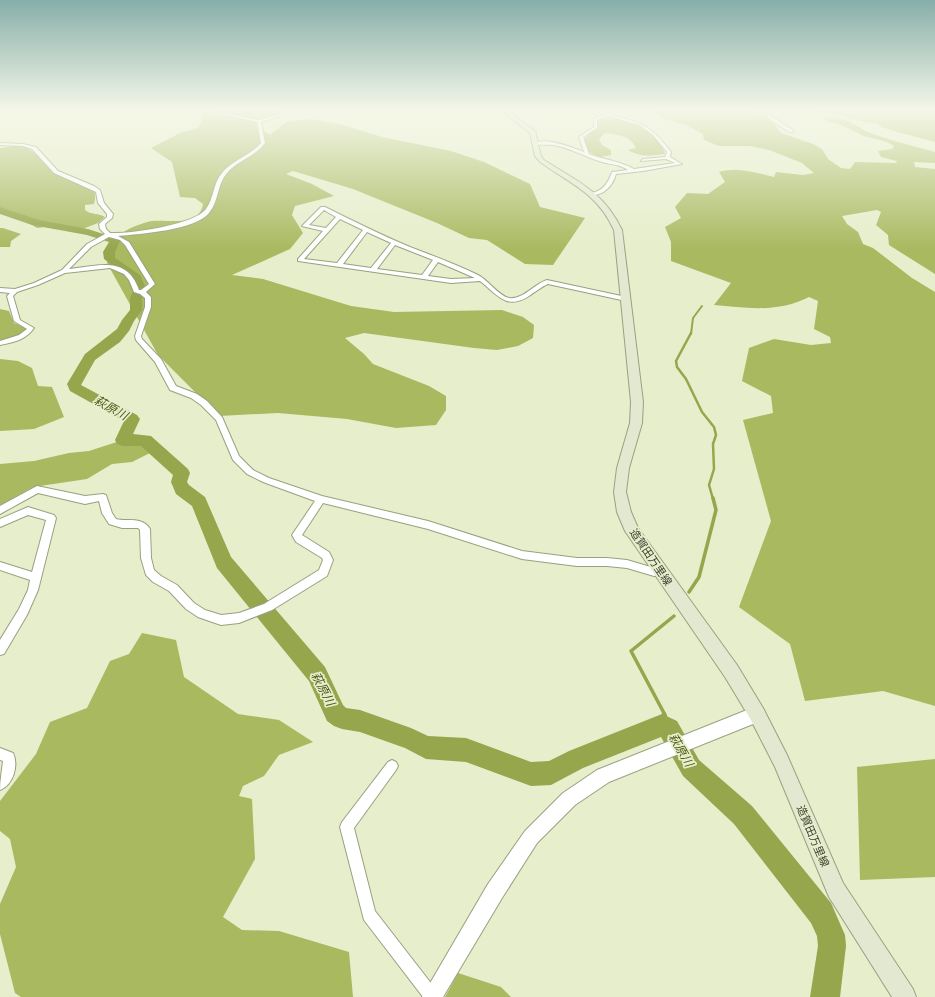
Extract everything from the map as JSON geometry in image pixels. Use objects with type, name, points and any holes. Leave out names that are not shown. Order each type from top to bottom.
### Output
[{"type":"main road","name":"造賀田万里線","points":[[539,158],[542,162],[594,194],[609,210],[618,230],[637,402],[636,423],[623,468],[620,492],[624,512],[632,531],[731,671],[757,714],[781,760],[836,890],[905,997]]},
{"type":"street","points":[[43,158],[56,172],[92,186],[98,191],[101,204],[110,214],[110,217],[102,224],[102,228],[108,235],[126,242],[152,284],[139,291]]},
{"type":"street","points":[[64,271],[86,247],[108,235],[191,223],[204,216],[213,202],[219,182],[224,173],[247,158]]},
{"type":"street","points":[[597,158],[604,161],[622,164],[633,171]]},
{"type":"street","points":[[594,194],[600,193],[612,180],[614,173],[680,164],[667,158],[644,160]]},
{"type":"street","points":[[327,230],[305,226],[323,208],[394,242],[482,280],[503,298],[510,300],[522,298],[530,294],[540,284],[547,282],[626,299]]},
{"type":"street","points":[[340,216],[300,260],[451,280],[482,280]]},
{"type":"street","points":[[338,266],[366,229]]},
{"type":"street","points":[[373,270],[394,242]]},
{"type":"street","points":[[425,276],[436,260]]},
{"type":"street","points":[[0,290],[15,291],[36,284],[64,271],[116,266],[126,273],[139,291],[148,297],[148,307],[138,336],[139,340],[158,361],[173,388],[194,396],[211,410],[219,419],[236,458],[250,472],[266,480],[321,499],[428,525],[522,555],[577,562],[627,564],[654,572],[660,571]]},
{"type":"street","points":[[0,343],[22,336],[28,333],[31,328],[17,322],[10,296],[15,291]]},
{"type":"street","points":[[0,510],[37,489],[85,500],[103,497],[108,518],[112,522],[140,524],[145,529],[146,558],[150,572],[153,576],[173,588],[190,606],[202,614],[221,620],[239,618],[268,607],[324,573],[328,560],[326,555],[299,539],[297,535],[321,499]]},
{"type":"street","points":[[0,523],[28,511],[51,518],[36,578],[23,612],[5,635],[0,650]]},
{"type":"street","points":[[0,566],[36,578]]},
{"type":"street","points":[[392,766],[348,827],[369,915],[432,997],[494,891],[531,837],[568,799],[598,780],[680,744],[757,714]]},
{"type":"street","points":[[0,754],[9,757],[8,774],[0,784]]},
{"type":"green space","points":[[0,158],[39,158],[54,173],[63,178],[87,186],[94,191],[94,204],[85,205],[85,210],[105,217],[98,223],[71,231],[45,227],[37,228],[19,217],[0,210]]},
{"type":"green space","points":[[165,158],[471,158],[484,162],[530,184],[540,207],[585,218],[553,265],[525,264],[487,240],[469,238],[437,223],[353,189],[293,171],[286,174],[312,184],[334,196],[295,206],[292,215],[303,233],[290,249],[232,275],[263,279],[351,306],[394,312],[502,310],[523,317],[534,325],[533,338],[518,346],[497,350],[364,333],[345,338],[364,354],[373,364],[429,386],[446,396],[446,410],[436,425],[396,428],[347,419],[278,413],[219,416],[158,355],[107,263],[106,250],[108,245],[118,235],[125,231],[140,224],[152,221],[182,221],[196,216],[200,212],[203,204],[195,198],[180,197],[172,162]]},
{"type":"green space","points":[[788,158],[827,158],[841,168],[850,169],[855,162],[896,163],[897,161],[883,158],[935,158],[935,163],[914,162],[915,167],[935,169],[935,274],[889,245],[888,235],[876,225],[881,212],[877,210],[842,216],[847,224],[858,232],[863,244],[873,248],[912,278],[935,292],[935,706],[883,691],[805,701],[790,644],[739,607],[771,521],[743,420],[773,413],[771,396],[742,381],[749,348],[774,339],[811,345],[831,343],[830,337],[814,329],[818,301],[809,297],[797,302],[774,307],[750,308],[714,305],[731,283],[671,261],[671,242],[665,227],[681,218],[675,207],[687,193],[708,194],[725,182],[719,172],[726,170],[740,170],[774,177],[776,172],[803,175],[814,173],[802,163]]},
{"type":"green space","points":[[0,228],[21,234],[11,241],[10,247],[0,247]]},
{"type":"green space","points":[[0,309],[9,311],[14,323],[27,328],[23,334],[16,338],[0,342]]},
{"type":"green space","points":[[0,359],[18,361],[32,368],[38,386],[52,387],[64,417],[34,429],[0,431]]},
{"type":"green space","points":[[123,440],[144,441],[154,451],[132,462],[112,464],[87,479],[33,487],[0,505],[0,464],[34,461],[69,453],[89,451]]},
{"type":"green space","points":[[142,633],[176,640],[184,677],[238,714],[279,720],[313,742],[279,755],[264,776],[243,786],[239,796],[252,799],[255,859],[223,917],[242,930],[279,931],[349,952],[353,997],[21,997],[15,993],[0,934],[0,904],[16,867],[10,839],[0,831],[0,801],[36,754],[50,722],[87,708],[110,661],[129,654]]},
{"type":"green space","points":[[935,759],[935,877],[860,880],[857,767]]},
{"type":"green space","points":[[458,973],[501,987],[511,997],[445,997]]},
{"type":"waterway","name":"萩原川","points":[[0,210],[36,223],[97,234],[115,241],[109,252],[110,259],[136,277],[140,289],[136,298],[136,310],[128,320],[123,331],[115,339],[90,357],[74,384],[75,388],[132,419],[123,440],[145,440],[182,473],[179,482],[182,489],[199,502],[224,562],[317,674],[335,713],[342,718],[360,721],[411,739],[426,747],[466,750],[531,774],[551,773],[577,759],[613,746],[662,725],[669,729],[691,768],[743,815],[821,913],[831,935],[832,946],[825,997]]},
{"type":"waterway","points":[[691,334],[693,318],[702,306]]},
{"type":"waterway","points":[[691,333],[676,361],[677,367],[686,379],[702,412],[714,427],[716,435],[713,444],[714,469],[709,485],[713,499]]},
{"type":"waterway","points":[[689,592],[699,577],[716,510],[713,498]]},
{"type":"waterway","points":[[665,715],[631,651],[674,616]]},
{"type":"waterway","points":[[664,714],[669,729]]}]
